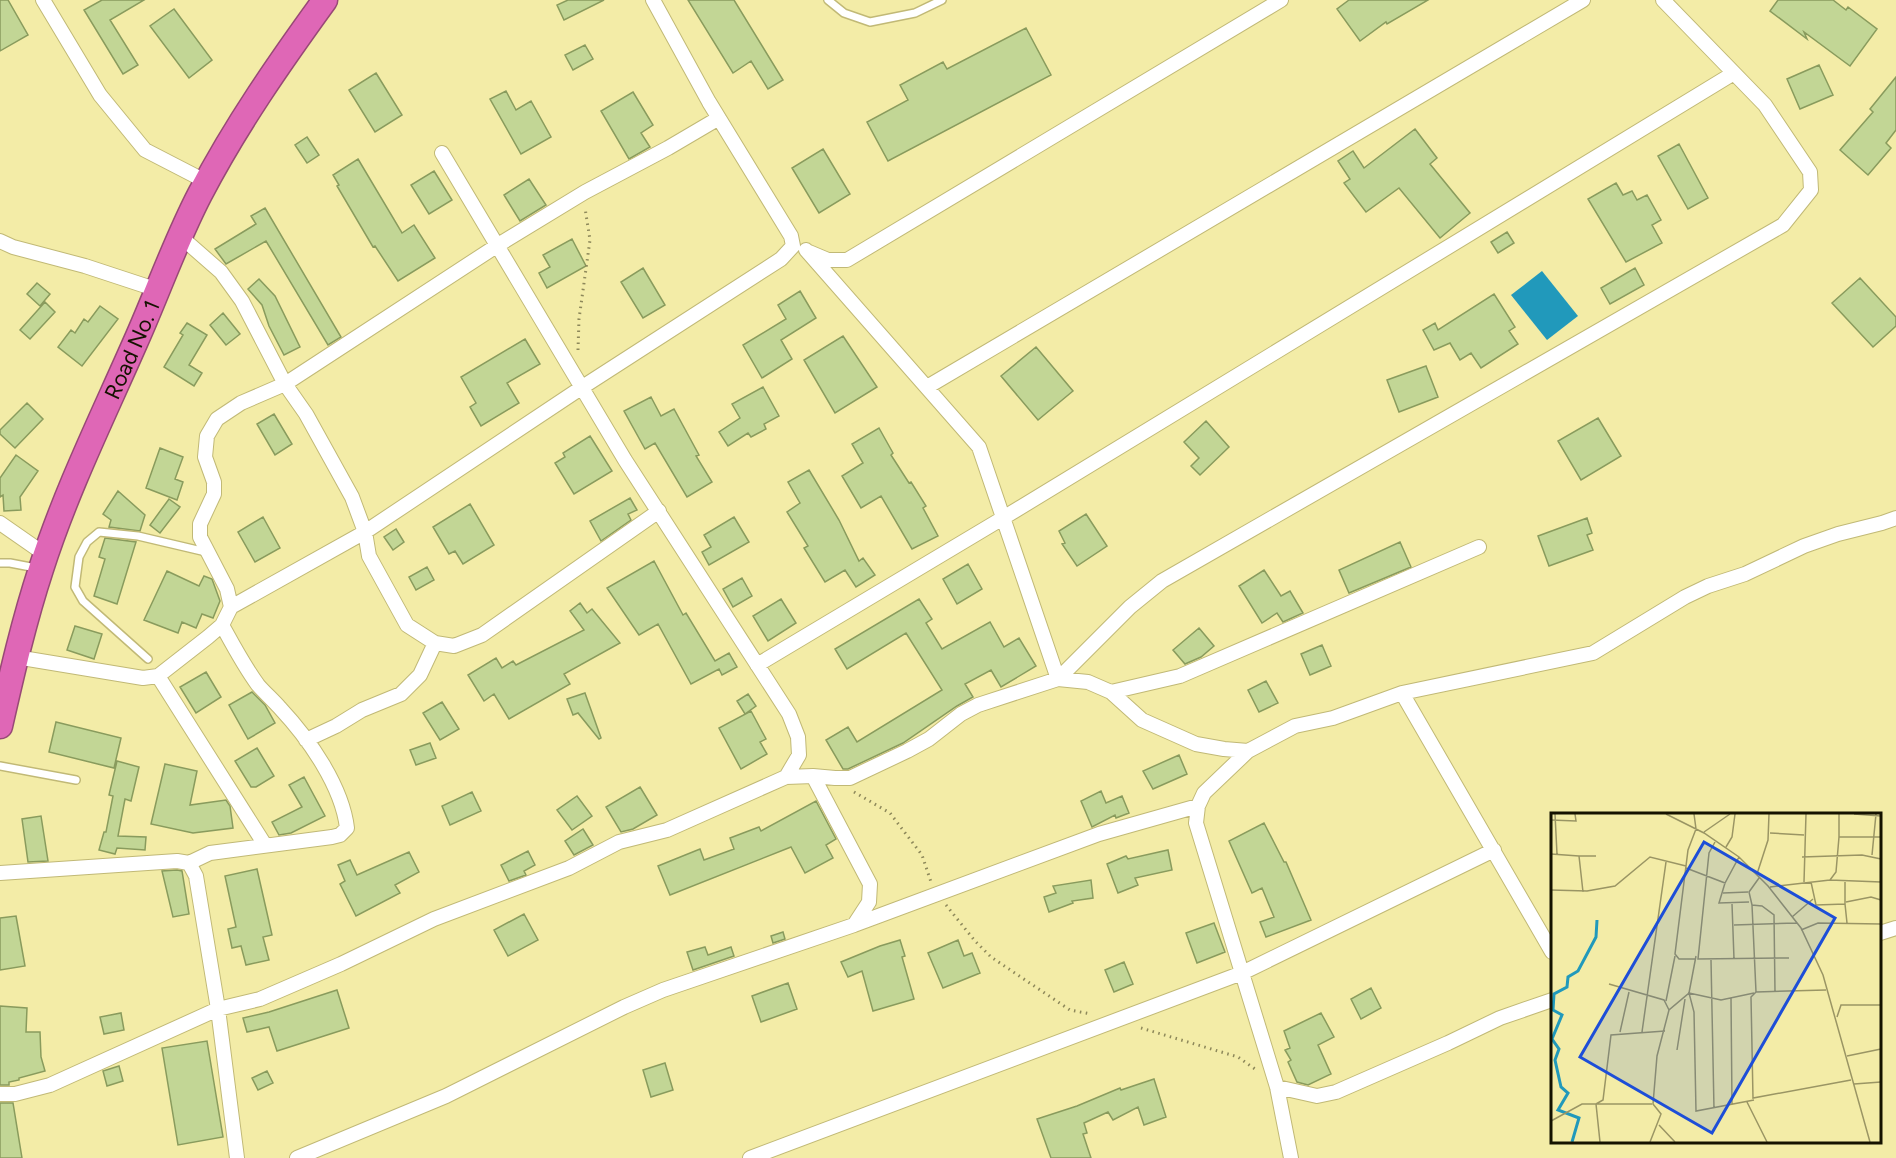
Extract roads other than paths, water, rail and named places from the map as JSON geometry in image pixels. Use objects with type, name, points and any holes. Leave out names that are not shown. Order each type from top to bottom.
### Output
[{"type":"highway","name":"Road No. 1","points":[[0,726],[5,685],[16,657],[44,562],[74,480],[196,202],[247,112],[325,0]]},
{"type":"street","points":[[43,0],[100,95],[145,150],[207,182]]},
{"type":"street","points":[[652,0],[718,118],[799,248],[979,447],[1058,679]]},
{"type":"street","points":[[799,248],[828,260],[847,260],[1281,0]]},
{"type":"street","points":[[927,387],[1583,0]]},
{"type":"street","points":[[1058,679],[1130,607],[1162,581],[1783,225],[1811,190],[1810,172],[1765,105],[1663,0]]},
{"type":"street","points":[[757,665],[1734,73]]},
{"type":"street","points":[[231,607],[227,589],[200,537],[200,524],[214,494],[214,482],[205,458],[207,436],[217,419],[241,403],[285,384],[498,245],[585,192],[668,148],[718,118]]},
{"type":"street","points":[[442,153],[581,388],[789,714],[798,737],[799,755],[786,777]]},
{"type":"street","points":[[181,237],[221,272],[242,301],[285,384],[306,414],[352,497],[365,532],[369,556],[407,625],[435,643],[454,646],[482,635],[659,512]]},
{"type":"street","points":[[0,241],[13,247],[85,266],[158,290]]},
{"type":"street","points":[[16,657],[143,678],[158,676],[222,625],[231,607],[365,532],[581,388],[799,248]]},
{"type":"street","points":[[1291,1158],[1277,1087],[1196,823],[1198,806],[1204,794],[1248,751],[1296,726],[1333,718],[1402,693],[1593,653],[1685,597],[1708,586],[1746,574],[1804,546],[1896,518]]},
{"type":"street","points":[[0,523],[44,562]]},
{"type":"street","points":[[1111,692],[1190,672],[1479,548]]},
{"type":"street","points":[[0,873],[189,862],[210,853],[332,837],[340,835],[347,828],[339,796],[321,760],[281,709],[259,686],[222,625]]},
{"type":"street","points":[[306,740],[336,726],[362,710],[401,694],[420,675],[435,643]]},
{"type":"street","points":[[158,676],[265,845]]},
{"type":"street","points":[[0,1094],[15,1094],[50,1085],[219,1009],[260,999],[341,964],[434,919],[569,868],[619,842],[667,830],[786,777],[850,778],[929,739],[960,714],[978,705],[1058,679],[1088,682],[1111,692],[1142,720],[1196,744],[1248,751]]},
{"type":"street","points":[[1402,693],[1551,950]]},
{"type":"street","points":[[813,776],[870,884],[869,902],[854,925]]},
{"type":"street","points":[[297,1158],[446,1096],[663,990],[854,925],[1098,834],[1198,806]]},
{"type":"street","points":[[750,1158],[1242,973],[1494,850]]},
{"type":"street","points":[[189,862],[196,876],[219,1009],[237,1158]]},
{"type":"street","points":[[1881,933],[1896,928]]},
{"type":"street","points":[[1277,1087],[1317,1096],[1336,1092],[1500,1018],[1551,1000]]},
{"type":"lane","points":[[828,0],[844,13],[870,22],[915,13],[942,0]]},
{"type":"lane","points":[[148,659],[82,601],[75,587],[79,557],[87,543],[99,532],[138,536],[206,552]]},
{"type":"lane","points":[[0,563],[44,562]]},
{"type":"lane","points":[[0,766],[76,780]]},
{"type":"water","points":[[1542,271],[1578,316],[1547,340],[1511,295]]}]
